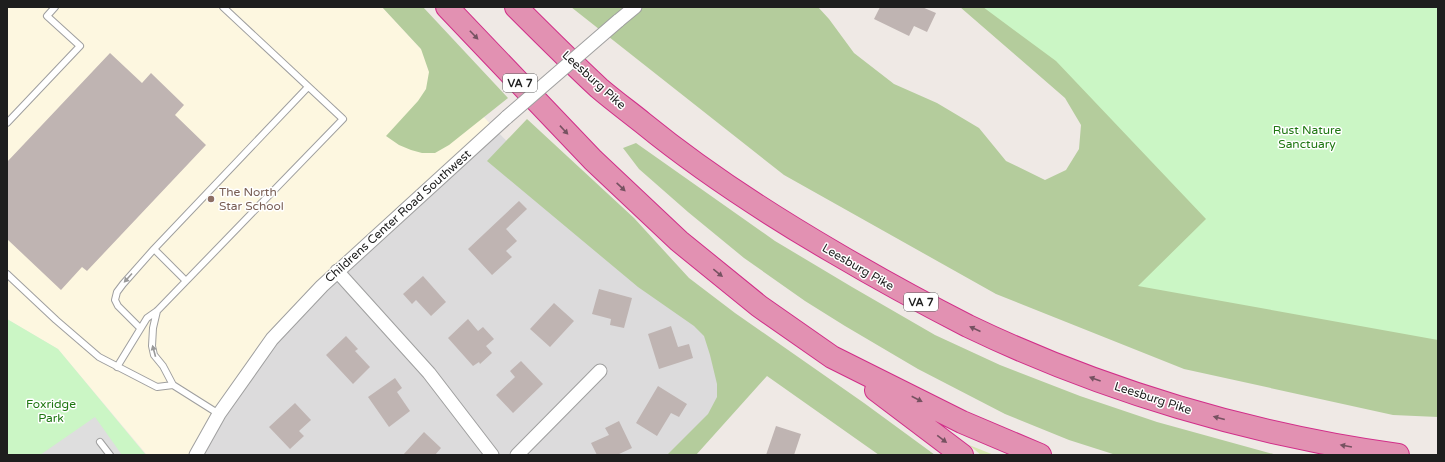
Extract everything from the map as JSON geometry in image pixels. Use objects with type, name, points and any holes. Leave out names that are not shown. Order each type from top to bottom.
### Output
[{"type":"highway","name":"VA 7","points":[[447,7],[593,160],[679,241],[759,306],[832,357],[962,422],[1040,455]]},
{"type":"highway","name":"Leesburg Pike","points":[[516,7],[600,89],[703,170],[799,233],[900,291],[1026,352],[1095,379],[1181,408],[1252,427],[1318,441],[1398,455]]},
{"type":"highway","points":[[832,357],[962,455]]},
{"type":"street","name":"Childrens Center Road Southwest","points":[[196,455],[219,414],[272,339],[322,286],[507,117],[635,7]]},
{"type":"street","points":[[337,271],[429,373],[492,455]]},
{"type":"street","points":[[517,455],[600,371]]},
{"type":"lane","points":[[7,123],[80,46],[47,16],[55,7]]},
{"type":"lane","points":[[117,367],[147,318],[157,311],[343,119],[223,7]]},
{"type":"lane","points":[[140,328],[118,306],[115,300],[117,292],[154,249],[308,87]]},
{"type":"lane","points":[[154,249],[186,281]]},
{"type":"lane","points":[[7,274],[56,320],[99,357],[157,387],[173,385]]},
{"type":"lane","points":[[157,311],[153,340],[154,355],[163,366],[173,385],[219,414]]},
{"type":"lane","points":[[100,442],[110,455]]},
{"type":"shaded area","name":"The North Star School","points":[[7,7],[382,7],[494,128],[272,339],[196,455],[147,455],[58,349],[7,319]]},
{"type":"shaded area","points":[[494,128],[630,269],[768,363],[680,455],[198,455],[272,339]]},
{"type":"shaded area","points":[[95,417],[122,455],[40,455]]},
{"type":"green space","points":[[382,7],[423,7],[508,98],[449,145],[435,153],[422,153],[411,150],[399,145],[386,136],[418,101],[426,89],[429,72],[421,49]]},
{"type":"green space","points":[[571,7],[818,7],[829,19],[854,53],[894,84],[937,103],[979,128],[1006,161],[1045,180],[1066,170],[1079,149],[1081,125],[1065,98],[960,7],[1438,7],[1438,417],[1393,415],[1184,369],[996,294],[784,175]]},
{"type":"green space","name":"Rust Nature Sanctuary","points":[[983,7],[1438,7],[1438,340],[1138,286],[1206,219],[1056,61]]},
{"type":"green space","points":[[527,119],[634,218],[689,278],[735,313],[864,403],[935,455],[879,455],[767,376],[696,455],[667,455],[708,414],[717,397],[717,384],[704,336],[694,326],[638,287],[487,161]]},
{"type":"green space","points":[[636,143],[775,241],[935,335],[1000,365],[1080,396],[1157,422],[1277,455],[1116,455],[1069,440],[1005,414],[918,369],[845,326],[805,301],[744,258],[639,169],[623,148]]},
{"type":"green space","name":"Foxridge Park","points":[[7,319],[58,349],[146,455],[7,455]]},
{"type":"green space","points":[[969,445],[994,455],[981,455]]},
{"type":"building","points":[[880,7],[922,7],[936,13],[927,32],[914,26],[909,36],[874,19]]},
{"type":"building","points":[[110,53],[142,83],[151,73],[184,105],[175,115],[206,145],[87,271],[82,267],[61,290],[7,239],[7,162]]},
{"type":"building","points":[[519,201],[527,209],[506,229],[517,241],[506,251],[512,257],[492,275],[468,249]]},
{"type":"building","points":[[423,276],[446,302],[431,316],[416,300],[412,304],[403,294]]},
{"type":"building","points":[[599,289],[632,298],[624,328],[610,325],[611,319],[592,314]]},
{"type":"building","points":[[554,303],[574,321],[550,347],[530,329]]},
{"type":"building","points":[[468,319],[478,331],[483,327],[494,339],[486,346],[492,353],[480,364],[479,362],[473,366],[448,338]]},
{"type":"building","points":[[671,326],[678,347],[689,344],[693,358],[659,369],[648,334]]},
{"type":"building","points":[[346,336],[358,349],[355,351],[370,367],[353,384],[326,355]]},
{"type":"building","points":[[521,361],[543,384],[513,413],[496,395],[515,377],[510,371]]},
{"type":"building","points":[[395,378],[402,388],[397,392],[410,411],[389,427],[368,397]]},
{"type":"building","points":[[658,386],[687,404],[679,417],[671,413],[657,436],[636,423]]},
{"type":"building","points":[[295,403],[311,420],[299,431],[304,436],[290,449],[269,427]]},
{"type":"building","points":[[619,421],[632,448],[617,455],[597,455],[591,443],[609,435],[605,428]]},
{"type":"building","points":[[776,426],[801,434],[794,455],[766,455]]},
{"type":"building","points":[[424,432],[441,448],[435,455],[403,455]]},
{"type":"place","name":"The North Star School","points":[[211,199]]}]
